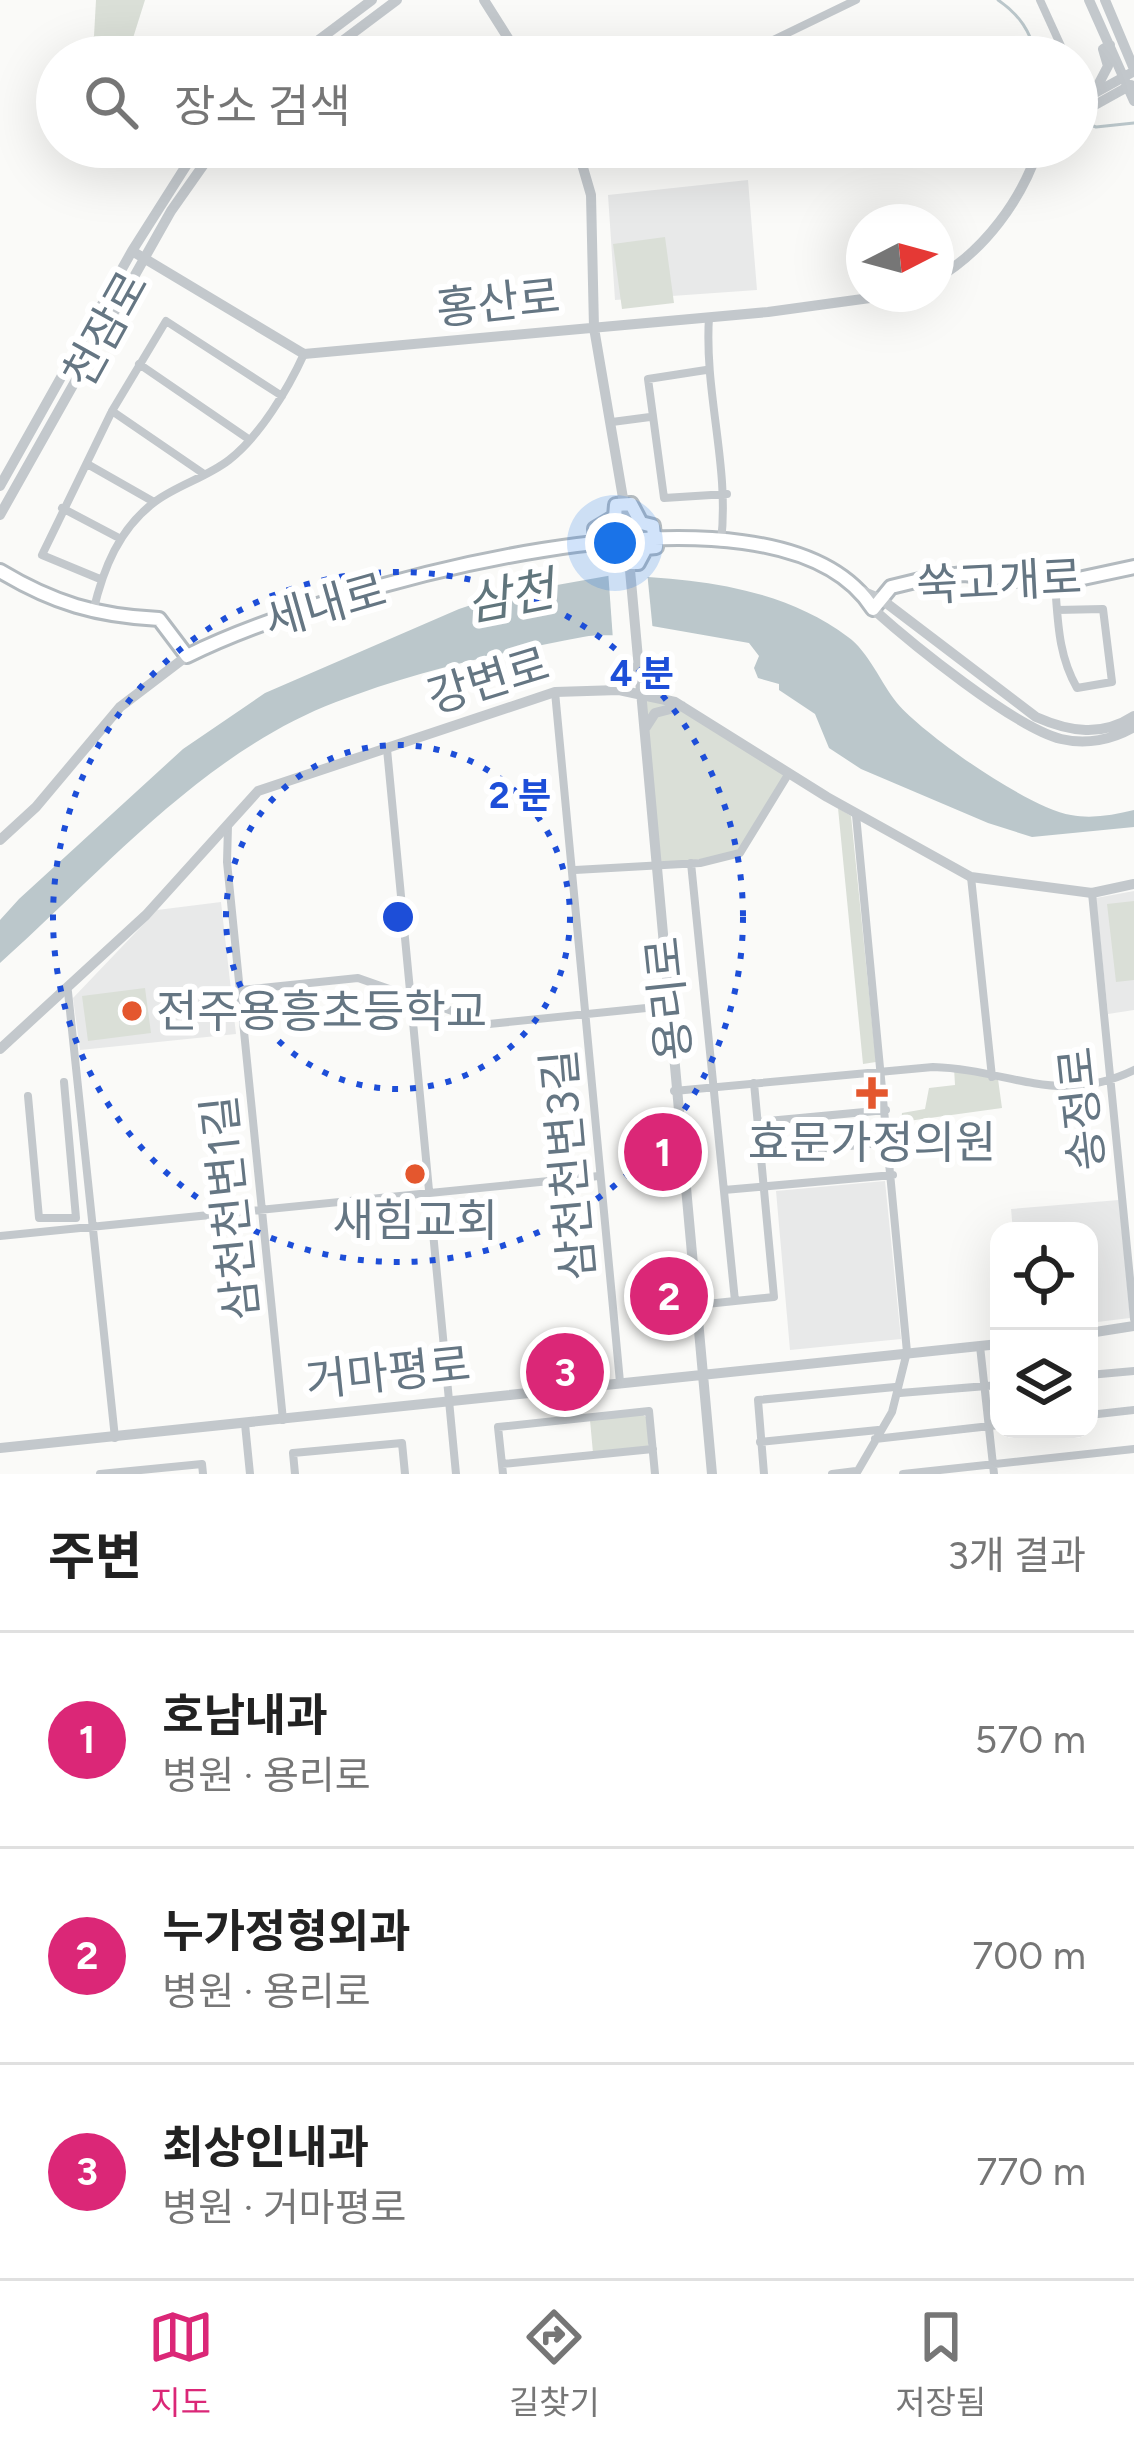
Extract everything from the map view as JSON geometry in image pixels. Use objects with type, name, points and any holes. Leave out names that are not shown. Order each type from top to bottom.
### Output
[{"type":"main road","points":[[599,539],[595,529],[615,517],[616,505],[631,504],[641,523],[653,526],[656,547],[643,552],[638,563],[624,553]]},
{"type":"main road","name":"세내로","points":[[187,656],[283,614],[599,539],[624,553],[655,537],[799,553],[877,604]]},
{"type":"main road","name":"쑥고개로","points":[[877,604],[891,587],[964,574],[1055,584],[1134,567]]},
{"type":"main road","points":[[0,571],[46,599],[93,614],[159,620],[187,656]]},
{"type":"street","points":[[324,36],[371,0]]},
{"type":"street","points":[[349,36],[397,0]]},
{"type":"street","points":[[484,0],[507,36]]},
{"type":"street","points":[[782,36],[856,0]]},
{"type":"street","points":[[1040,0],[1056,36]]},
{"type":"street","points":[[1089,0],[1123,45]]},
{"type":"street","points":[[1105,0],[1123,45],[1134,100]]},
{"type":"street","points":[[1098,89],[1108,66],[1103,49],[1123,45]]},
{"type":"street","points":[[1098,89],[1131,77]]},
{"type":"street","points":[[1098,94],[1131,77]]},
{"type":"street","name":"천잠로","points":[[0,486],[132,251],[185,168]]},
{"type":"street","name":"천잠로","points":[[0,515],[144,260],[203,168]]},
{"type":"street","name":"용리로","points":[[582,168],[595,229],[594,328],[624,504],[624,553],[643,691],[666,1006],[712,1474]]},
{"type":"street","points":[[954,265],[982,244],[1029,168]]},
{"type":"street","points":[[93,614],[100,579],[119,538],[154,502],[231,460],[282,396],[304,354],[132,251]]},
{"type":"street","name":"홍산로","points":[[304,354],[846,300]]},
{"type":"street","points":[[709,317],[706,370],[727,494],[721,543]]},
{"type":"street","points":[[100,579],[42,555],[112,411],[166,321],[282,396]]},
{"type":"street","points":[[139,364],[248,439]]},
{"type":"street","points":[[706,370],[648,379],[650,417],[664,498],[727,494]]},
{"type":"street","points":[[112,411],[204,474]]},
{"type":"street","points":[[611,422],[650,417]]},
{"type":"street","points":[[88,465],[154,502]]},
{"type":"street","points":[[62,508],[119,538]]},
{"type":"street","points":[[1055,584],[1059,639],[1077,688],[1112,682],[1103,608],[1057,610]]},
{"type":"street","name":"세내로","points":[[877,604],[1036,717],[1079,730],[1114,727],[1134,716]]},
{"type":"street","name":"세내로","points":[[877,604],[1038,731],[1084,741],[1114,737],[1134,727]]},
{"type":"street","name":"세내로","points":[[0,840],[35,807],[120,707],[187,656]]},
{"type":"street","points":[[619,688],[630,668],[639,667]]},
{"type":"street","name":"강변로","points":[[0,1049],[68,992],[146,915],[258,791],[555,692],[619,688],[643,691],[682,706],[971,877],[1092,893],[1134,884]]},
{"type":"street","name":"삼천천변3길","points":[[555,692],[589,1014],[599,1176],[620,1382]]},
{"type":"street","points":[[646,727],[655,713],[682,706]]},
{"type":"street","points":[[387,749],[456,1474]]},
{"type":"street","points":[[574,870],[691,863],[740,853],[789,773]]},
{"type":"street","points":[[832,1474],[856,1472],[900,1393],[907,1352],[856,813]]},
{"type":"street","name":"삼천천변1길","points":[[228,819],[227,862],[283,1420]]},
{"type":"street","name":"용리로","points":[[691,863],[735,1301]]},
{"type":"street","points":[[971,877],[992,1077]]},
{"type":"street","name":"송정로","points":[[1092,893],[1134,1323]]},
{"type":"street","points":[[241,990],[358,978],[412,999]]},
{"type":"street","points":[[68,992],[115,1438]]},
{"type":"street","name":"삼천천변3길","points":[[412,999],[489,1024],[589,1014]]},
{"type":"street","name":"용리로","points":[[589,1014],[666,1006]]},
{"type":"street","points":[[674,1091],[963,1068],[1057,1088],[1111,1081],[1134,1070]]},
{"type":"street","points":[[28,1096],[39,1218],[76,1219],[64,1082]]},
{"type":"street","points":[[694,1305],[774,1298],[754,1083]]},
{"type":"street","points":[[758,1122],[886,1110]]},
{"type":"street","points":[[761,1155],[889,1142]]},
{"type":"street","points":[[724,1190],[893,1174]]},
{"type":"street","points":[[0,1236],[599,1176]]},
{"type":"street","points":[[1098,1331],[1134,1323]]},
{"type":"street","name":"거마평로","points":[[0,1448],[990,1345]]},
{"type":"street","points":[[980,1346],[990,1406]]},
{"type":"street","points":[[1098,1375],[1134,1371]]},
{"type":"street","points":[[900,1393],[990,1386]]},
{"type":"street","points":[[764,1474],[758,1400],[895,1387],[900,1393]]},
{"type":"street","points":[[1098,1414],[1134,1410]]},
{"type":"street","points":[[653,1449],[503,1469],[498,1427],[649,1411],[656,1474]]},
{"type":"street","points":[[245,1424],[250,1474]]},
{"type":"street","points":[[760,1442],[990,1425]]},
{"type":"street","points":[[994,1438],[994,1469]]},
{"type":"street","points":[[295,1474],[293,1453],[402,1443],[405,1474]]},
{"type":"street","points":[[903,1474],[994,1469],[1134,1449]]},
{"type":"street","points":[[100,1474],[202,1463],[203,1474]]},
{"type":"shaded area","points":[[96,0],[145,0],[134,36],[94,36]]},
{"type":"shaded area","points":[[748,180],[757,290],[615,300],[608,195]]},
{"type":"shaded area","points":[[665,237],[674,303],[622,309],[613,244]]},
{"type":"shaded area","points":[[643,693],[660,696],[789,773],[740,853],[656,866]]},
{"type":"shaded area","points":[[838,808],[851,816],[876,1062],[863,1064]]},
{"type":"shaded area","points":[[1134,891],[1134,1010],[1108,1014],[1096,898]]},
{"type":"shaded area","points":[[1134,901],[1134,980],[1116,982],[1107,904]]},
{"type":"shaded area","points":[[221,902],[236,1034],[80,1050],[73,998],[157,910]]},
{"type":"shaded area","points":[[145,988],[151,1033],[88,1041],[82,996]]},
{"type":"shaded area","points":[[954,1068],[998,1079],[1002,1108],[901,1122],[902,1113],[925,1109],[929,1088],[955,1085]]},
{"type":"shaded area","points":[[885,1181],[901,1339],[790,1350],[776,1191]]},
{"type":"shaded area","points":[[1119,1200],[1130,1318],[1098,1322],[1098,1222],[1012,1222],[1011,1209]]},
{"type":"shaded area","points":[[648,1418],[648,1447],[593,1453],[590,1420]]},
{"type":"water","name":"삼천","points":[[613,575],[736,588],[794,606],[855,643],[897,703],[979,769],[1030,799],[1071,815],[1134,810],[1134,827],[1032,837],[988,823],[861,769],[829,748],[815,714],[779,690],[779,684],[758,678],[754,668],[759,656],[749,643],[652,626],[636,633],[583,637],[427,672],[365,691],[288,724],[199,782],[0,963],[0,920],[19,899],[183,749],[265,693],[459,609],[501,595]]},
{"type":"pier","points":[[608,570],[647,571],[653,632],[637,643],[613,640]]},
{"type":"waterway","points":[[998,0],[1029,36]]},
{"type":"waterway","points":[[1098,127],[1134,123]]},
{"type":"place","name":"전주용흥초등학교","points":[[132,1011]]},
{"type":"place","name":"효문가정의원","points":[[872,1093]]},
{"type":"place","name":"호남내과","points":[[663,1152]]},
{"type":"place","name":"새힘교회","points":[[415,1174]]},
{"type":"place","name":"누가정형외과","points":[[669,1296]]},
{"type":"place","name":"최상인내과","points":[[565,1372]]}]
